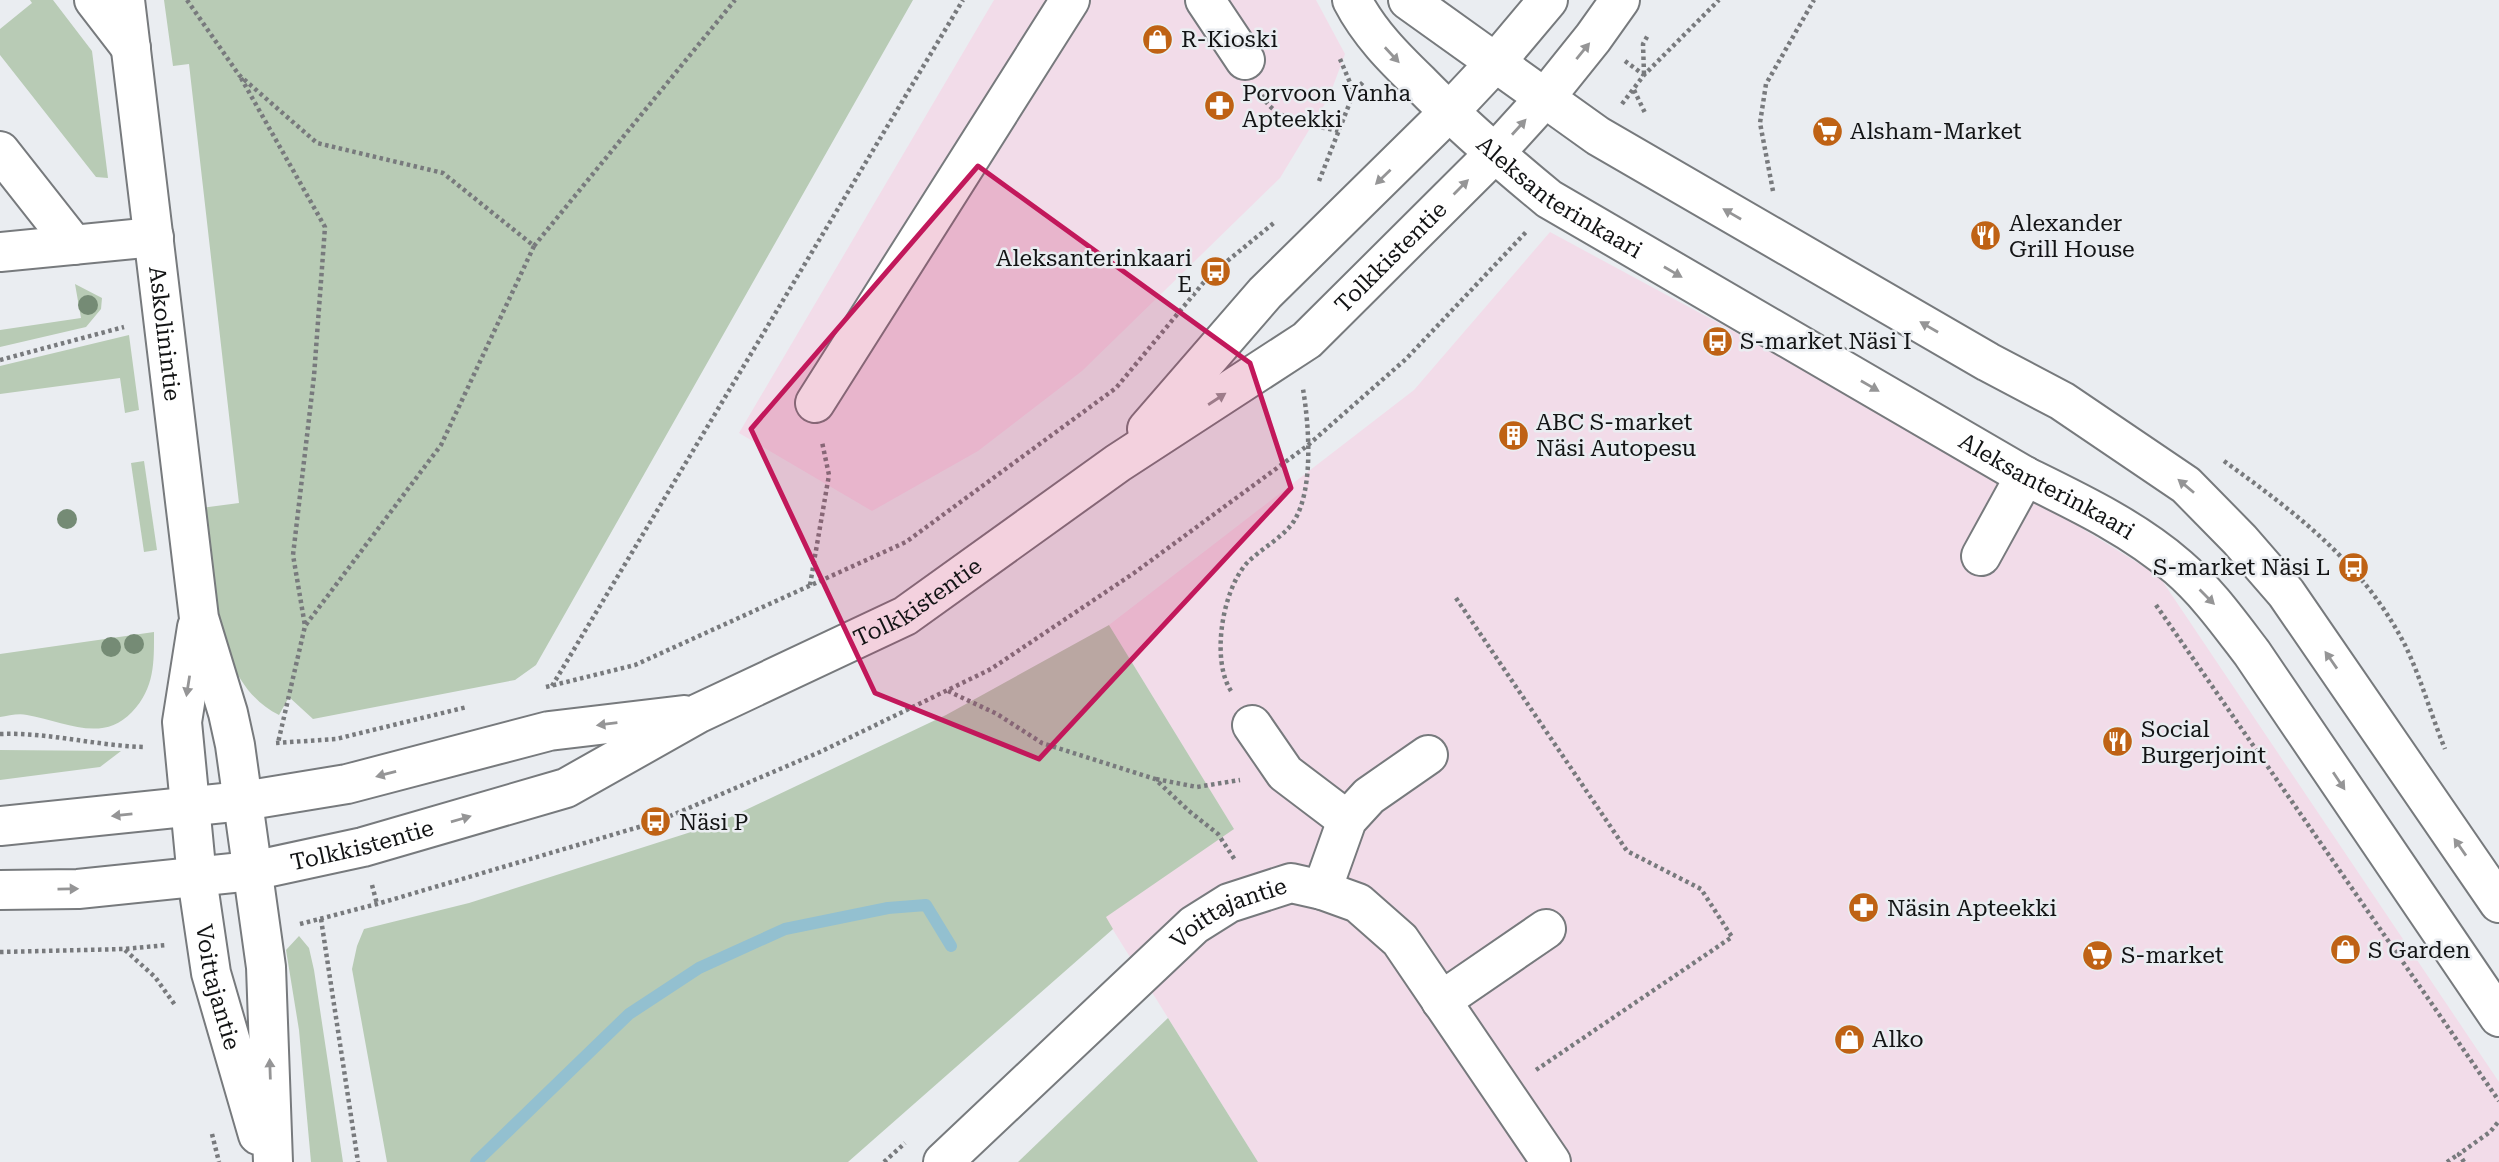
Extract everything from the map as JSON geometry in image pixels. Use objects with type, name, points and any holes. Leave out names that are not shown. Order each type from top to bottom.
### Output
[{"type":"street","points":[[94,0],[131,48]]},
{"type":"street","name":"Askolinintie","points":[[125,0],[199,618],[228,713],[243,802]]},
{"type":"street","points":[[815,404],[1069,0]]},
{"type":"street","points":[[1205,0],[1245,60]]},
{"type":"street","name":"Aleksanterinkaari","points":[[1352,0],[1360,16],[1388,52],[1494,154],[1549,199],[2025,475],[2107,517],[2178,567],[2215,605],[2252,653],[2499,1017]]},
{"type":"street","points":[[1408,0],[1598,136],[1988,362],[2062,401],[2186,485],[2240,540],[2286,593],[2499,903]]},
{"type":"street","name":"Tolkkistentie","points":[[1118,463],[1265,293],[1449,112],[1548,0]]},
{"type":"street","name":"Tolkkistentie","points":[[0,890],[78,889],[252,871],[363,847],[566,788],[699,713],[905,616],[1118,463],[1307,341],[1494,154],[1544,99],[1620,0]]},
{"type":"street","points":[[0,151],[74,244]]},
{"type":"street","points":[[0,252],[154,237]]},
{"type":"street","points":[[1981,556],[2025,475]]},
{"type":"street","name":"Askolinintie","points":[[190,808],[183,722],[199,618]]},
{"type":"street","name":"Tolkkistentie","points":[[0,825],[243,802],[347,784],[548,731],[699,713]]},
{"type":"street","points":[[1251,725],[1285,773],[1347,820]]},
{"type":"street","points":[[1322,890],[1347,820],[1369,796],[1428,755]]},
{"type":"street","name":"Voittajantie","points":[[243,802],[266,967],[273,1162]]},
{"type":"street","name":"Voittajantie","points":[[190,808],[211,973],[266,1162]]},
{"type":"street","name":"Voittajantie","points":[[943,1162],[1194,925],[1229,903],[1291,883],[1322,890],[1358,903],[1400,940],[1551,1162]]},
{"type":"street","points":[[1441,1001],[1546,929]]},
{"type":"path","points":[[187,0],[239,75],[325,227],[314,376],[293,555],[305,626],[278,743]]},
{"type":"path","points":[[305,626],[441,445],[534,246],[735,0]]},
{"type":"path","points":[[552,686],[963,0]]},
{"type":"path","points":[[1773,193],[1760,123],[1766,85],[1814,0]]},
{"type":"path","points":[[1644,75],[1643,44],[1654,25]]},
{"type":"path","points":[[1316,188],[1354,92],[1388,52]]},
{"type":"path","points":[[1245,60],[1267,106],[1293,120],[1339,131]]},
{"type":"path","points":[[239,75],[317,143],[443,173],[534,246]]},
{"type":"path","points":[[538,689],[635,665],[906,542],[1116,388],[1209,276],[1276,221]]},
{"type":"path","points":[[0,360],[163,317]]},
{"type":"path","points":[[1251,725],[1223,679],[1221,641],[1224,615],[1226,602],[1245,565],[1293,523],[1305,497],[1306,408],[1302,385]]},
{"type":"path","points":[[810,586],[829,475],[815,404]]},
{"type":"path","points":[[1456,598],[1627,851],[1701,889],[1732,937],[1504,1092]]},
{"type":"path","points":[[2154,603],[2499,1101]]},
{"type":"path","points":[[947,690],[997,714],[1042,743],[1155,779],[1197,787],[1285,773]]},
{"type":"path","points":[[235,745],[337,739],[471,706]]},
{"type":"path","points":[[0,734],[20,733],[119,746],[185,749]]},
{"type":"path","points":[[1155,779],[1218,834],[1237,864]]},
{"type":"path","points":[[321,919],[358,1162]]},
{"type":"path","points":[[124,949],[155,977],[178,1009]]},
{"type":"path","points":[[2446,1162],[2490,1132],[2499,1121]]},
{"type":"path","points":[[209,1123],[219,1162]]},
{"type":"path","points":[[884,1162],[915,1134]]},
{"type":"path","points":[[2459,1154],[2464,1162]]},
{"type":"highlighted area","points":[[978,166],[1250,363],[1291,488],[1039,759],[875,693],[751,429]]},
{"type":"shaded area","points":[[994,0],[1316,0],[1345,54],[1329,97],[1280,178],[1082,371],[978,451],[872,511],[739,433]]},
{"type":"shaded area","points":[[1550,232],[1965,456],[2159,576],[2499,1082],[2499,1162],[1258,1162],[1105,917],[1233,828],[1109,625],[1414,390]]},
{"type":"green space","points":[[30,0],[53,0],[92,51],[108,178],[96,177],[0,55],[0,29],[32,3]]},
{"type":"green space","points":[[164,0],[913,0],[536,665],[515,680],[313,719],[289,697],[279,715],[257,699],[240,678],[227,652],[218,623],[201,508],[239,503],[189,64],[173,66]]},
{"type":"green space","points":[[75,284],[102,298],[101,309],[86,327],[0,347],[0,330],[81,318]]},
{"type":"green space","points":[[129,335],[139,410],[125,413],[120,378],[0,394],[0,366]]},
{"type":"green space","points":[[144,461],[157,550],[144,552],[131,463]]},
{"type":"green space","points":[[1109,625],[1234,829],[1106,917],[1113,929],[848,1162],[387,1162],[352,969],[364,929],[469,903],[716,824],[946,715]]},
{"type":"green space","points":[[154,632],[149,684],[140,703],[120,722],[95,729],[24,714],[0,717],[0,654]]},
{"type":"green space","points":[[0,750],[121,751],[100,767],[0,780]]},
{"type":"green space","points":[[299,936],[309,948],[314,970],[343,1162],[311,1162],[299,1030],[286,950]]},
{"type":"green space","points":[[1168,1018],[1258,1162],[1018,1162]]},
{"type":"waterway","points":[[476,1162],[629,1014],[699,968],[785,929],[888,908],[926,905],[951,946]]},
{"type":"place","name":"R-Kioski","points":[[1158,39]]},
{"type":"place","name":"Porvoon Vanha Apteekki","points":[[1219,106]]},
{"type":"place","name":"Alsham-Market","points":[[1827,131]]},
{"type":"place","name":"Alexander Grill House","points":[[1986,236]]},
{"type":"place","name":"Aleksanterinkaari E","points":[[1215,271]]},
{"type":"place","name":"S-market Näsi I","points":[[1717,341]]},
{"type":"place","name":"ABC S-market Näsi Autopesu","points":[[1513,435]]},
{"type":"place","name":"S-market Näsi L","points":[[2353,567]]},
{"type":"place","name":"Social Burgerjoint","points":[[2118,742]]},
{"type":"place","name":"Näsi P","points":[[656,822]]},
{"type":"place","name":"Näsin Apteekki","points":[[1864,908]]},
{"type":"place","name":"S Garden","points":[[2345,950]]},
{"type":"place","name":"S-market","points":[[2098,955]]},
{"type":"place","name":"Alko","points":[[1849,1039]]}]
